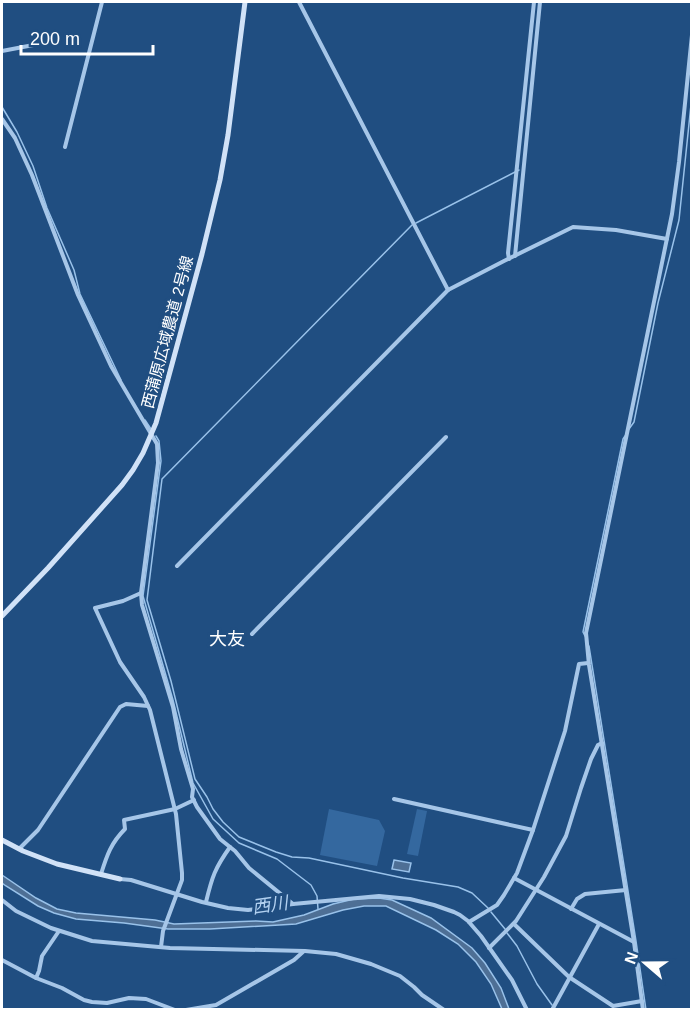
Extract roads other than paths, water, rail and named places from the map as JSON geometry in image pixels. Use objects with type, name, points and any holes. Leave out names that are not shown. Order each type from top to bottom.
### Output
[{"type":"street","points":[[65,147],[102,2]]},
{"type":"street","name":"西蒲原広域農道 2号線","points":[[2,616],[122,485],[152,435],[220,180],[228,135],[244,2]]},
{"type":"street","points":[[299,2],[448,290]]},
{"type":"street","points":[[509,259],[534,2]]},
{"type":"street","points":[[515,256],[540,2]]},
{"type":"street","points":[[643,1010],[626,890],[588,663],[586,633],[672,214],[692,35]]},
{"type":"street","points":[[2,51],[44,43]]},
{"type":"street","points":[[2,119],[15,138],[32,175],[78,295],[111,366],[157,444],[158,463],[141,593],[142,605],[174,712],[194,800],[220,840],[235,851],[249,868],[293,904]]},
{"type":"street","points":[[177,566],[448,290],[573,227],[616,230],[667,239]]},
{"type":"street","points":[[252,634],[446,437]]},
{"type":"street","points":[[141,593],[123,601],[95,608],[120,662],[148,706],[175,809],[182,880],[167,918],[161,947]]},
{"type":"street","points":[[469,922],[497,904],[514,878],[533,830],[565,731],[579,664],[588,663]]},
{"type":"street","points":[[19,849],[38,830],[120,707],[126,704],[148,706]]},
{"type":"street","points":[[489,948],[514,924],[566,836],[591,759],[598,745],[602,743]]},
{"type":"street","points":[[394,799],[533,830]]},
{"type":"street","points":[[101,874],[107,854],[115,839],[125,829],[124,820],[175,809],[194,800]]},
{"type":"street","points":[[2,840],[57,864],[131,880],[228,908],[248,910],[358,897],[390,896],[434,905],[454,912],[469,922],[482,936],[512,980],[526,1010]]},
{"type":"street","points":[[206,902],[213,875],[230,847]]},
{"type":"street","points":[[514,878],[634,942]]},
{"type":"street","points":[[571,909],[577,899],[585,894],[626,890]]},
{"type":"street","points":[[2,900],[16,911],[59,931],[92,941],[161,947],[336,954],[371,964],[400,976],[444,1010]]},
{"type":"street","points":[[514,924],[570,977],[613,1006],[642,1001]]},
{"type":"street","points":[[552,1010],[599,924]]},
{"type":"street","points":[[36,978],[42,956],[59,931]]},
{"type":"street","points":[[186,1010],[216,1005],[294,960],[305,951]]},
{"type":"street","points":[[2,960],[84,1000],[107,1003],[129,998],[146,999],[176,1010]]},
{"type":"waterway","points":[[629,429],[634,422],[658,303],[679,220],[692,95]]},
{"type":"waterway","points":[[2,107],[33,166],[47,208],[74,270],[80,294],[121,380]]},
{"type":"waterway","points":[[416,223],[519,170]]},
{"type":"waterway","points":[[412,225],[162,479],[147,600],[171,681],[195,779],[213,809],[239,837],[292,857],[309,858],[458,887],[472,893],[488,908]]},
{"type":"waterway","points":[[145,420],[151,429]]},
{"type":"waterway","points":[[156,436],[159,441],[161,461],[143,596],[173,700],[193,783],[213,819],[239,843],[277,859],[311,885],[317,896],[318,909]]},
{"type":"waterway","points":[[585,636],[583,632],[625,436]]},
{"type":"waterway","points":[[589,646],[646,1010]]},
{"type":"waterway","points":[[491,912],[505,929]]},
{"type":"waterway","points":[[507,933],[552,1005]]},
{"type":"district","name":"大友","points":[[227,639]]},
{"type":"water label","name":"西川","points":[[270,905]]}]
